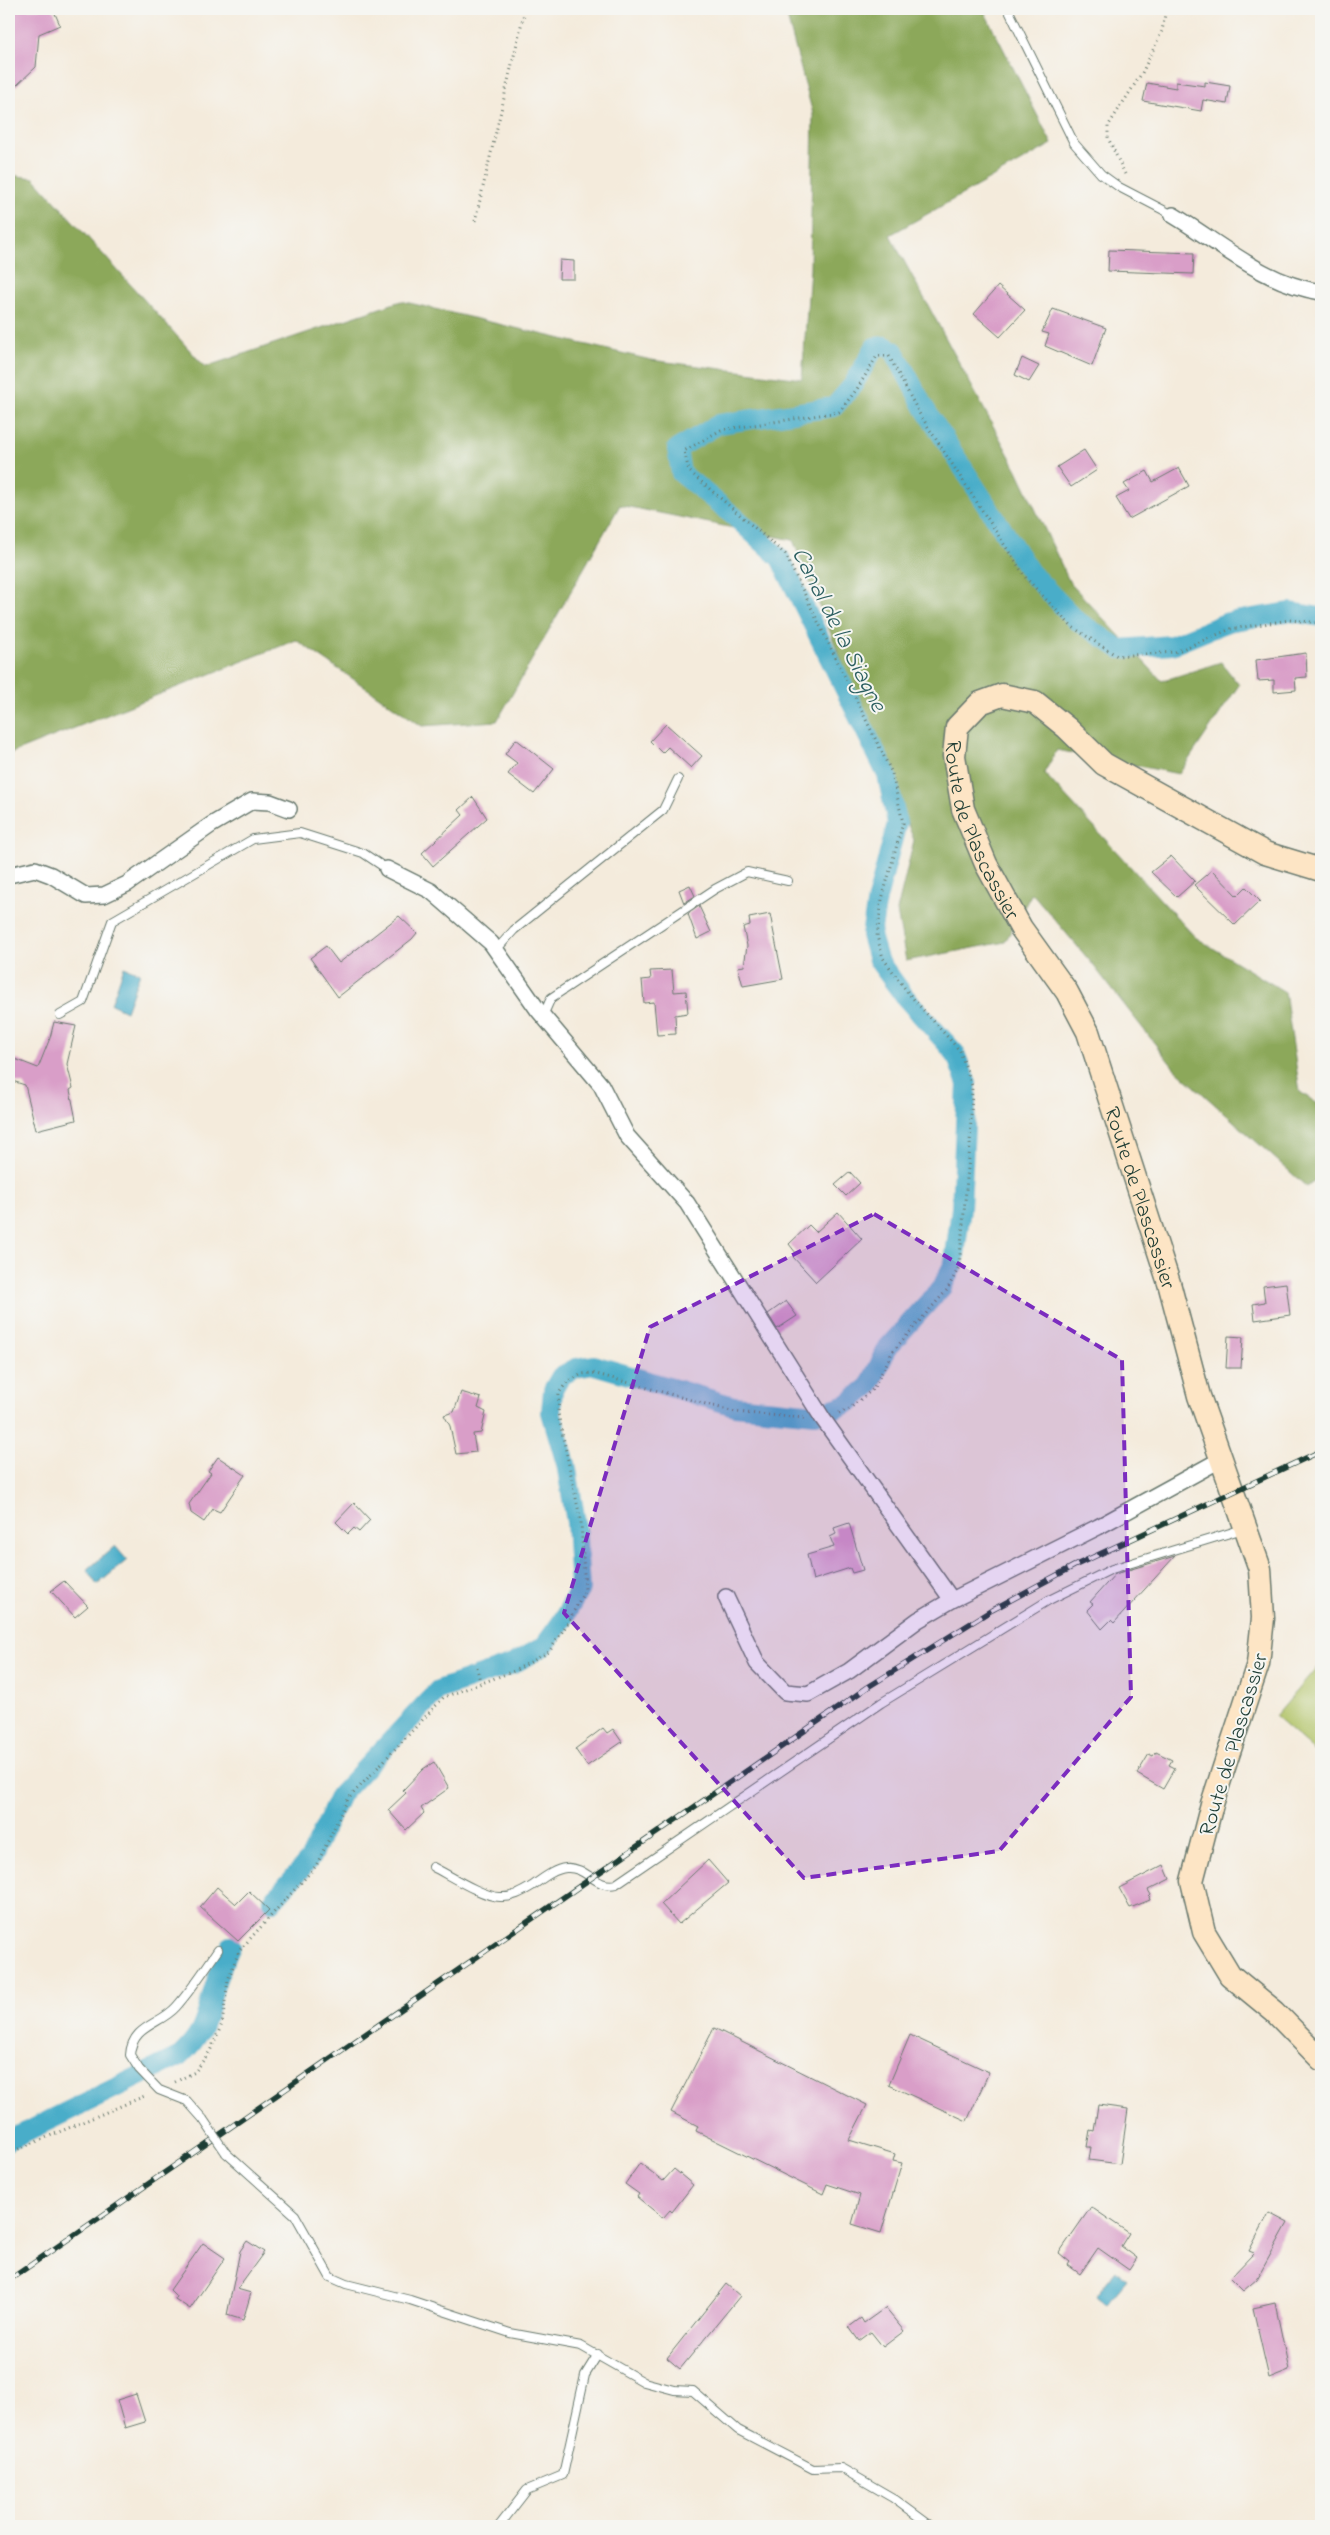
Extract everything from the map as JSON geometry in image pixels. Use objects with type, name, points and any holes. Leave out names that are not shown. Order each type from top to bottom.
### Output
[{"type":"street","points":[[1173,215],[1254,269],[1303,289],[1321,292]]},
{"type":"street","name":"Route de Plascassier","points":[[1321,870],[1264,853],[1104,764],[1067,728],[1035,702],[1002,695],[980,703],[957,726],[954,756],[963,809],[986,864],[1021,928],[1067,992],[1088,1032],[1169,1283],[1199,1396],[1260,1569],[1263,1598],[1262,1638],[1253,1684],[1212,1804],[1192,1881],[1204,1932],[1230,1975],[1275,2012],[1321,2059]]},
{"type":"street","points":[[9,875],[36,869],[86,896],[104,894],[127,884],[211,826],[252,801],[270,802],[290,809]]},
{"type":"street","points":[[388,869],[432,891],[496,950],[543,1016],[600,1085],[627,1136],[687,1203],[822,1419],[952,1600]]},
{"type":"street","points":[[726,1597],[757,1663],[785,1692],[808,1694],[849,1671],[918,1620],[952,1600],[1098,1527],[1220,1460]]},
{"type":"lane","points":[[1008,9],[1074,143],[1101,174],[1173,215]]},
{"type":"lane","points":[[496,950],[514,930],[663,810],[678,778]]},
{"type":"lane","points":[[60,1015],[83,1002],[112,921],[254,839],[300,833],[364,853],[388,869]]},
{"type":"lane","points":[[543,1016],[551,998],[715,889],[747,872],[788,881]]},
{"type":"lane","points":[[433,1867],[469,1886],[499,1897],[519,1894],[549,1875],[568,1868],[578,1870],[601,1884],[616,1884],[881,1703],[1049,1600],[1112,1569],[1247,1528]]},
{"type":"lane","points":[[218,1950],[175,2008],[145,2028],[131,2043],[130,2055],[139,2069],[159,2090],[187,2101],[203,2119],[226,2153],[295,2216],[330,2277],[346,2284],[410,2300],[510,2333],[581,2346],[644,2382],[674,2390],[693,2391],[738,2430],[813,2469],[841,2468],[893,2498],[931,2526]]},
{"type":"lane","points":[[499,2526],[527,2490],[563,2475],[585,2375],[598,2354]]},
{"type":"path","points":[[475,221],[525,9]]},
{"type":"path","points":[[1137,195],[1108,138],[1108,126],[1142,73],[1162,31],[1166,9]]},
{"type":"path","points":[[9,2153],[159,2090],[195,2072],[210,2051],[222,2024],[228,1980],[240,1951],[316,1866],[348,1799],[444,1697],[480,1682],[514,1672],[549,1652],[585,1590],[581,1522],[558,1413],[559,1393],[567,1382],[582,1374],[593,1373],[735,1412],[822,1419],[849,1409],[873,1389],[894,1351],[947,1290],[959,1267],[970,1146],[972,1086],[960,1051],[909,994],[883,958],[877,936],[882,899],[904,823],[892,773],[785,554],[689,471],[684,451],[721,430],[839,412],[857,389],[877,356],[884,354],[889,356],[919,413],[1026,578],[1071,626],[1117,656],[1176,652],[1231,629],[1289,620],[1321,623]]},
{"type":"path","points":[[477,1667],[480,1682]]},
{"type":"highlighted area","points":[[874,1214],[1122,1360],[1131,1697],[999,1851],[804,1878],[564,1613],[650,1327]]},
{"type":"green space","points":[[789,9],[983,9],[1052,144],[890,235],[1017,470],[1070,583],[1162,681],[1221,662],[1239,685],[1179,774],[1057,750],[1044,773],[1195,937],[1285,992],[1300,1092],[1321,1106],[1321,1176],[1307,1187],[1174,1068],[1089,960],[1032,893],[1005,942],[906,961],[897,911],[914,840],[793,540],[620,505],[497,721],[422,726],[296,640],[9,754],[9,175],[34,178],[205,367],[401,301],[651,360],[802,379],[810,269],[813,114],[786,13]]},
{"type":"green space","points":[[1321,1663],[1321,1743],[1314,1751],[1275,1717]]},
{"type":"water","points":[[124,967],[140,973],[126,1011],[111,1004]]},
{"type":"water","points":[[115,1546],[127,1560],[97,1585],[87,1570]]},
{"type":"water","points":[[1116,2271],[1127,2280],[1107,2304],[1096,2295]]},
{"type":"building","points":[[14,9],[53,9],[60,25],[39,34],[36,67],[16,86],[9,79],[9,19]]},
{"type":"building","points":[[1176,82],[1205,86],[1205,82],[1230,86],[1227,104],[1203,100],[1201,111],[1143,101],[1147,83],[1176,88]]},
{"type":"building","points":[[1109,250],[1194,253],[1193,274],[1108,271]]},
{"type":"building","points":[[560,260],[574,261],[574,279],[559,279]]},
{"type":"building","points":[[998,286],[1025,310],[1000,337],[974,314]]},
{"type":"building","points":[[1053,309],[1106,328],[1092,366],[1045,346],[1049,334],[1042,332]]},
{"type":"building","points":[[1022,358],[1039,366],[1029,382],[1015,375]]},
{"type":"building","points":[[1084,450],[1097,470],[1071,487],[1057,467]]},
{"type":"building","points":[[1179,468],[1189,486],[1129,519],[1116,498],[1129,491],[1124,484],[1147,471],[1153,482]]},
{"type":"building","points":[[1306,653],[1307,677],[1295,678],[1296,690],[1274,692],[1274,680],[1258,681],[1256,660]]},
{"type":"building","points":[[666,724],[702,756],[691,768],[668,747],[662,753],[650,741]]},
{"type":"building","points":[[516,739],[554,769],[534,794],[508,774],[517,763],[505,754]]},
{"type":"building","points":[[473,797],[487,818],[433,866],[422,853],[463,815],[459,810]]},
{"type":"building","points":[[1171,856],[1195,881],[1177,897],[1151,872]]},
{"type":"building","points":[[1212,870],[1237,896],[1246,887],[1260,901],[1235,925],[1194,885]]},
{"type":"building","points":[[690,885],[695,896],[684,903],[679,890]]},
{"type":"building","points":[[699,906],[711,932],[697,939],[688,914]]},
{"type":"building","points":[[770,914],[783,979],[743,986],[738,967],[744,966],[747,946],[743,927],[750,925],[749,918]]},
{"type":"building","points":[[399,916],[417,933],[412,939],[338,997],[310,958],[326,946],[339,963]]},
{"type":"building","points":[[672,970],[674,992],[686,991],[688,1013],[675,1015],[676,1034],[657,1035],[654,1002],[644,1003],[642,980],[651,979],[650,971]]},
{"type":"building","points":[[54,1022],[76,1026],[67,1064],[73,1088],[70,1090],[76,1120],[36,1130],[25,1085],[9,1080],[9,1071],[15,1059],[38,1068]]},
{"type":"building","points":[[850,1172],[860,1183],[846,1196],[835,1185]]},
{"type":"building","points":[[838,1212],[862,1239],[816,1282],[793,1257],[796,1253],[789,1244],[809,1225],[816,1232]]},
{"type":"building","points":[[1286,1283],[1290,1315],[1255,1320],[1253,1304],[1265,1302],[1263,1286]]},
{"type":"building","points":[[786,1301],[797,1316],[777,1329],[768,1314]]},
{"type":"building","points":[[1228,1336],[1243,1337],[1241,1368],[1226,1368]]},
{"type":"building","points":[[461,1392],[481,1398],[478,1408],[486,1412],[481,1433],[473,1434],[476,1452],[456,1454],[450,1426],[444,1415],[454,1412]]},
{"type":"building","points":[[218,1457],[245,1475],[220,1512],[213,1509],[204,1522],[191,1513],[189,1504],[211,1473],[208,1471]]},
{"type":"building","points":[[354,1503],[370,1520],[359,1532],[354,1528],[348,1534],[336,1522]]},
{"type":"building","points":[[849,1523],[863,1570],[852,1573],[850,1568],[813,1580],[807,1555],[834,1547],[830,1537],[836,1534],[834,1528]]},
{"type":"building","points":[[1175,1556],[1114,1623],[1111,1620],[1102,1629],[1087,1610],[1093,1604],[1090,1602],[1115,1574]]},
{"type":"building","points":[[64,1581],[88,1606],[75,1617],[51,1591]]},
{"type":"building","points":[[603,1728],[607,1733],[613,1729],[622,1742],[587,1766],[575,1749]]},
{"type":"building","points":[[1156,1752],[1172,1760],[1169,1765],[1175,1768],[1163,1789],[1137,1774],[1149,1754],[1153,1756]]},
{"type":"building","points":[[434,1762],[449,1788],[421,1808],[424,1813],[406,1830],[388,1810],[406,1793],[403,1790],[423,1769]]},
{"type":"building","points":[[708,1860],[728,1883],[679,1924],[661,1904]]},
{"type":"building","points":[[1164,1865],[1170,1879],[1148,1890],[1151,1895],[1149,1897],[1150,1900],[1130,1908],[1119,1888]]},
{"type":"building","points":[[217,1887],[236,1904],[249,1891],[269,1910],[238,1941],[200,1907]]},
{"type":"building","points":[[714,2028],[867,2105],[849,2140],[895,2154],[893,2161],[902,2163],[881,2233],[852,2224],[860,2195],[827,2184],[823,2194],[696,2131],[698,2126],[671,2112]]},
{"type":"building","points":[[910,2035],[989,2072],[967,2121],[889,2085]]},
{"type":"building","points":[[1098,2105],[1128,2109],[1120,2164],[1089,2160],[1091,2147],[1087,2147],[1090,2130],[1094,2131]]},
{"type":"building","points":[[640,2163],[663,2181],[674,2169],[693,2185],[672,2212],[670,2210],[663,2218],[637,2197],[639,2194],[625,2184]]},
{"type":"building","points":[[1091,2207],[1129,2233],[1121,2246],[1137,2258],[1129,2270],[1098,2248],[1080,2274],[1068,2265],[1070,2262],[1059,2253]]},
{"type":"building","points":[[1269,2213],[1288,2223],[1257,2279],[1243,2291],[1230,2278],[1254,2253],[1249,2251]]},
{"type":"building","points":[[247,2241],[264,2252],[237,2289],[251,2293],[243,2320],[227,2315],[240,2251]]},
{"type":"building","points":[[203,2243],[225,2258],[190,2309],[175,2299],[176,2296],[170,2290]]},
{"type":"building","points":[[726,2284],[740,2296],[680,2369],[667,2358]]},
{"type":"building","points":[[1275,2303],[1289,2370],[1269,2378],[1253,2308]]},
{"type":"building","points":[[885,2308],[904,2331],[883,2347],[871,2332],[859,2341],[849,2327],[861,2318],[864,2323]]},
{"type":"building","points":[[136,2394],[145,2422],[125,2428],[117,2400]]},
{"type":"waterway","name":"Canal de la Siagne","points":[[823,1412],[847,1404],[869,1386],[888,1347],[942,1287],[954,1263],[961,1208],[967,1084],[955,1053],[905,997],[878,960],[871,935],[877,899],[897,823],[887,775],[780,558],[735,517],[681,473],[677,449],[719,424],[834,407],[853,385],[875,347],[885,346],[894,351],[925,409],[1030,572],[1076,620],[1120,649],[1172,645],[1228,622],[1290,612],[1321,617]]},
{"type":"waterway","name":"Canal de la Siagne","points":[[272,1902],[310,1859],[340,1795],[438,1690],[513,1664],[544,1646],[562,1621],[580,1589],[576,1522],[566,1464],[551,1412],[553,1390],[561,1376],[576,1368],[594,1365],[734,1406],[816,1414]]},
{"type":"waterway","name":"Canal de la Siagne","points":[[9,2140],[180,2056],[201,2030],[218,1977],[231,1946]]},
{"type":"railway","points":[[9,2280],[868,1687],[992,1610],[1074,1566],[1321,1451]]}]
